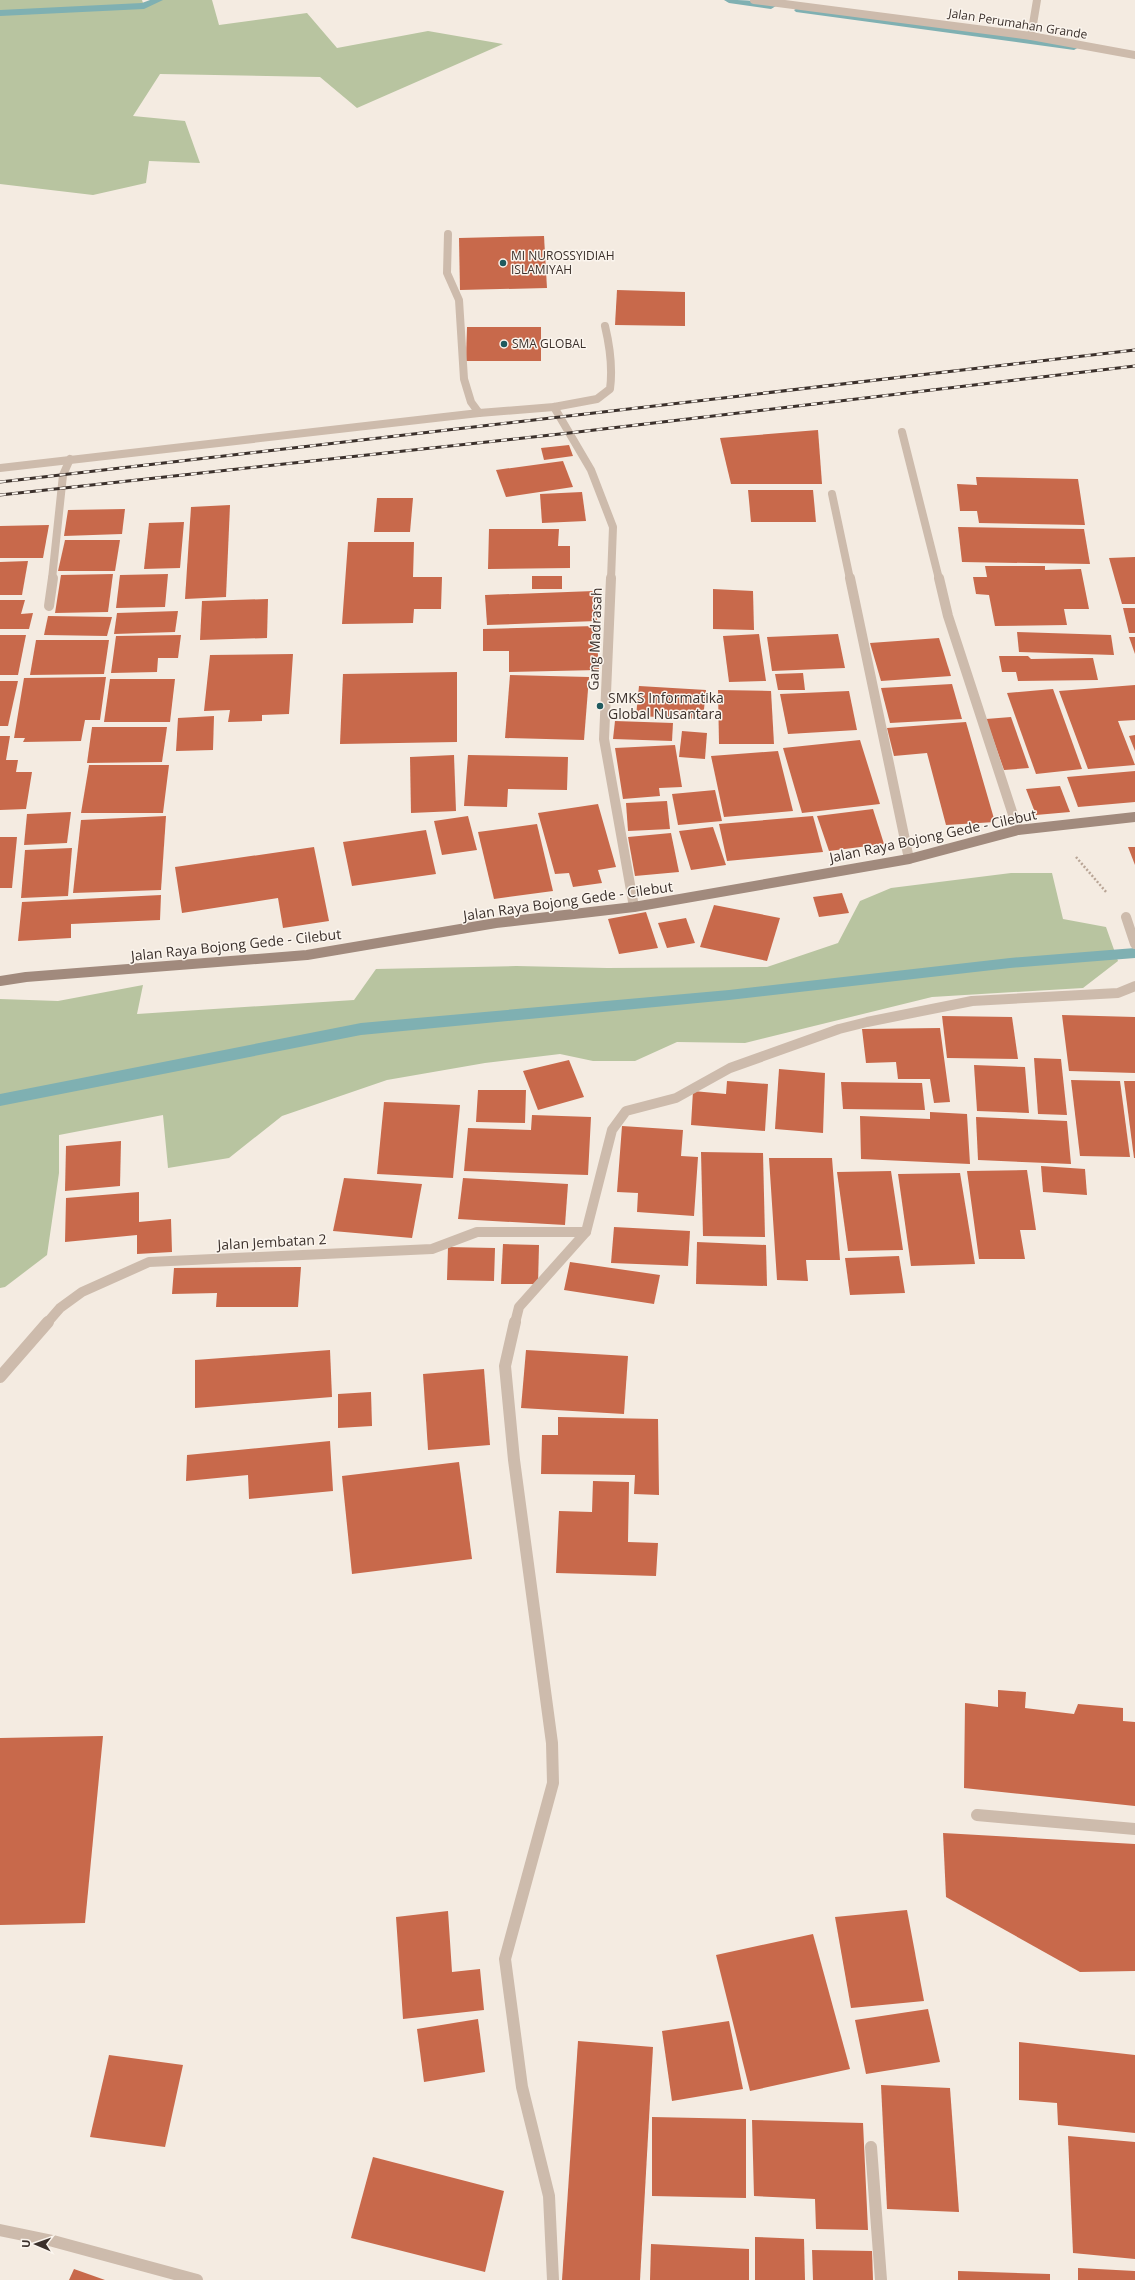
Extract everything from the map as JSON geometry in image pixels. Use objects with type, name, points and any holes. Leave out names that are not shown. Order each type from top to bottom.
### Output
[{"type":"main road","name":"Jalan Raya Bojong Gede - Cilebut","points":[[0,981],[26,977],[307,955],[496,924],[634,907],[909,859],[1018,830],[1135,817]]},
{"type":"street","name":"Jalan Perumahan Grande","points":[[754,0],[797,3],[1031,36],[1135,55]]},
{"type":"street","points":[[1031,36],[1037,0]]},
{"type":"street","points":[[448,234],[446,272],[458,300],[464,379],[471,402],[479,413]]},
{"type":"street","points":[[0,468],[479,413],[554,407],[597,399],[610,389],[612,364],[605,326]]},
{"type":"street","name":"Gang Madrasah","points":[[554,407],[591,470],[613,527],[604,739],[634,907]]},
{"type":"street","points":[[902,432],[948,616],[1018,830]]},
{"type":"street","points":[[49,606],[57,543],[63,475],[70,459]]},
{"type":"street","points":[[832,494],[909,859]]},
{"type":"street","points":[[1128,920],[1135,944]]},
{"type":"street","points":[[553,2280],[549,2196],[522,2087],[505,1959],[553,1783],[552,1743],[514,1460],[505,1366],[519,1307],[586,1232],[612,1130],[626,1111],[676,1098],[730,1068],[839,1029],[867,1022],[972,1001],[1118,993],[1135,986]]},
{"type":"street","name":"Jalan Jembatan 2","points":[[0,1377],[60,1308],[82,1292],[150,1262],[432,1249],[477,1232],[586,1232]]},
{"type":"street","points":[[977,1815],[1135,1830]]},
{"type":"street","points":[[871,2147],[881,2280]]},
{"type":"street","points":[[0,2230],[53,2241],[197,2280]]},
{"type":"path","points":[[1072,856],[1079,859],[1128,920]]},
{"type":"green space","points":[[0,0],[142,0],[144,6],[159,0],[212,0],[219,25],[307,13],[337,48],[428,31],[503,44],[357,108],[320,77],[160,74],[133,116],[185,121],[200,163],[149,161],[146,183],[93,195],[0,184]]},
{"type":"green space","points":[[1011,873],[1052,873],[1063,919],[1106,927],[1118,961],[1083,988],[932,997],[745,1043],[677,1042],[635,1061],[593,1061],[560,1054],[485,1063],[387,1080],[282,1116],[229,1158],[168,1168],[163,1115],[59,1135],[59,1173],[47,1255],[5,1287],[0,1288],[0,999],[58,1001],[143,985],[137,1014],[354,1000],[376,969],[516,966],[607,968],[767,967],[838,943],[860,901],[891,888]]},
{"type":"building","name":"MI NUROSSYIDIAH ISLAMIYAH","points":[[544,236],[547,288],[460,290],[459,238]]},
{"type":"building","points":[[617,290],[685,292],[685,326],[615,325]]},
{"type":"building","name":"SMA GLOBAL","points":[[467,327],[541,327],[541,361],[466,361]]},
{"type":"building","points":[[818,430],[822,484],[731,484],[720,438]]},
{"type":"building","points":[[569,445],[573,456],[544,460],[541,448]]},
{"type":"building","points":[[563,461],[573,487],[506,497],[496,470]]},
{"type":"building","points":[[976,477],[1078,479],[1085,525],[979,523],[977,511],[960,511],[957,484],[977,485]]},
{"type":"building","points":[[748,490],[813,490],[816,522],[751,522]]},
{"type":"building","points":[[582,492],[586,521],[542,523],[540,494]]},
{"type":"building","points":[[377,498],[413,498],[410,532],[374,532]]},
{"type":"building","points":[[230,505],[226,597],[185,599],[191,507]]},
{"type":"building","points":[[125,509],[122,534],[64,536],[68,510]]},
{"type":"building","points":[[184,522],[180,568],[144,569],[149,523]]},
{"type":"building","points":[[49,525],[43,558],[0,558],[0,526]]},
{"type":"building","points":[[958,527],[1084,529],[1090,564],[962,562]]},
{"type":"building","points":[[489,529],[559,529],[558,546],[570,546],[570,568],[488,569]]},
{"type":"building","points":[[65,540],[120,540],[115,571],[58,571]]},
{"type":"building","points":[[348,542],[414,542],[413,577],[442,577],[441,609],[414,609],[413,623],[342,624]]},
{"type":"building","points":[[1135,557],[1135,604],[1122,604],[1109,558]]},
{"type":"building","points":[[28,561],[22,595],[0,595],[0,562]]},
{"type":"building","points":[[985,566],[1045,566],[1045,570],[1081,569],[1089,609],[1064,609],[1067,625],[995,626],[989,595],[976,594],[973,577],[987,577]]},
{"type":"building","points":[[113,574],[108,612],[55,613],[61,575]]},
{"type":"building","points":[[168,574],[165,607],[116,608],[120,575]]},
{"type":"building","points":[[532,576],[562,576],[562,589],[532,589]]},
{"type":"building","points":[[713,589],[753,591],[754,630],[713,629]]},
{"type":"building","points":[[594,591],[597,621],[487,625],[485,595]]},
{"type":"building","points":[[268,599],[267,638],[200,640],[202,601]]},
{"type":"building","points":[[0,600],[25,600],[21,614],[33,613],[29,629],[0,629]]},
{"type":"building","points":[[1123,608],[1135,608],[1135,633],[1129,633]]},
{"type":"building","points":[[178,611],[175,632],[114,634],[117,613]]},
{"type":"building","points":[[48,616],[112,617],[107,636],[44,635]]},
{"type":"building","points":[[596,626],[599,670],[509,672],[509,651],[483,651],[483,629]]},
{"type":"building","points":[[1017,632],[1111,635],[1114,655],[1019,652]]},
{"type":"building","points":[[759,634],[766,681],[729,682],[723,636]]},
{"type":"building","points":[[838,634],[845,668],[772,671],[767,637]]},
{"type":"building","points":[[0,635],[26,635],[18,675],[0,675]]},
{"type":"building","points":[[181,635],[178,658],[158,658],[157,672],[111,673],[116,636]]},
{"type":"building","points":[[1129,637],[1135,637],[1135,654]]},
{"type":"building","points":[[939,638],[951,676],[881,681],[870,643]]},
{"type":"building","points":[[36,640],[109,640],[104,674],[30,675]]},
{"type":"building","points":[[293,654],[289,714],[262,715],[262,721],[228,722],[230,710],[204,711],[210,655]]},
{"type":"building","points":[[999,656],[1028,656],[1031,659],[1093,658],[1098,680],[1018,681],[1016,672],[1002,672]]},
{"type":"building","points":[[457,672],[457,742],[340,744],[343,674]]},
{"type":"building","points":[[803,673],[805,690],[778,690],[775,674]]},
{"type":"building","points":[[510,675],[589,677],[584,740],[505,738]]},
{"type":"building","points":[[106,677],[100,720],[85,720],[81,741],[23,742],[25,738],[14,738],[24,678]]},
{"type":"building","points":[[110,679],[175,679],[170,722],[104,722]]},
{"type":"building","points":[[0,681],[18,681],[8,726],[0,726]]},
{"type":"building","points":[[952,684],[962,719],[890,723],[881,688]]},
{"type":"building","points":[[1135,685],[1135,720],[1118,721],[1135,765],[1088,769],[1059,691]]},
{"type":"building","points":[[639,686],[706,690],[703,719],[636,716]]},
{"type":"building","points":[[1053,689],[1082,769],[1036,774],[1007,693]]},
{"type":"building","points":[[718,690],[771,691],[774,744],[719,744]]},
{"type":"building","points":[[849,691],[857,730],[788,734],[780,694]]},
{"type":"building","points":[[214,716],[213,750],[176,751],[178,718]]},
{"type":"building","points":[[1011,717],[1029,768],[1004,770],[986,719]]},
{"type":"building","points":[[615,721],[673,723],[672,741],[613,739]]},
{"type":"building","points":[[966,722],[995,822],[946,825],[927,753],[894,756],[887,728]]},
{"type":"building","points":[[92,727],[167,727],[162,762],[87,763]]},
{"type":"building","points":[[682,731],[707,733],[705,759],[679,757]]},
{"type":"building","points":[[1135,735],[1135,751],[1129,736]]},
{"type":"building","points":[[0,736],[10,736],[6,760],[18,760],[16,772],[32,772],[26,809],[0,810]]},
{"type":"building","points":[[860,740],[880,804],[802,813],[783,748]]},
{"type":"building","points":[[675,745],[682,787],[659,788],[660,796],[623,799],[615,748]]},
{"type":"building","points":[[778,751],[793,811],[724,817],[711,756]]},
{"type":"building","points":[[454,755],[456,811],[411,813],[410,757]]},
{"type":"building","points":[[468,755],[568,757],[567,790],[508,789],[507,807],[464,806]]},
{"type":"building","points":[[89,765],[169,765],[163,813],[81,813]]},
{"type":"building","points":[[1135,771],[1135,802],[1078,807],[1067,777]]},
{"type":"building","points":[[1060,786],[1070,812],[1036,815],[1026,789]]},
{"type":"building","points":[[715,790],[722,821],[678,825],[672,794]]},
{"type":"building","points":[[667,801],[670,829],[628,831],[626,803]]},
{"type":"building","points":[[598,804],[616,867],[598,870],[602,883],[573,887],[569,873],[555,874],[538,813]]},
{"type":"building","points":[[873,809],[884,844],[829,851],[817,816]]},
{"type":"building","points":[[71,812],[67,843],[24,845],[27,814]]},
{"type":"building","points":[[166,816],[161,890],[73,893],[81,820]]},
{"type":"building","points":[[468,816],[477,850],[442,855],[434,821]]},
{"type":"building","points":[[813,816],[823,852],[727,861],[719,824]]},
{"type":"building","points":[[537,824],[553,891],[494,899],[478,832]]},
{"type":"building","points":[[713,827],[726,865],[691,870],[679,831]]},
{"type":"building","points":[[426,830],[436,874],[352,886],[343,842]]},
{"type":"building","points":[[671,833],[679,872],[635,876],[628,837]]},
{"type":"building","points":[[0,837],[17,837],[12,888],[0,888]]},
{"type":"building","points":[[314,847],[329,921],[283,928],[278,898],[182,913],[175,867]]},
{"type":"building","points":[[1128,847],[1135,847],[1135,865]]},
{"type":"building","points":[[72,848],[68,896],[21,898],[25,850]]},
{"type":"building","points":[[842,893],[849,913],[819,917],[813,897]]},
{"type":"building","points":[[161,895],[160,920],[71,924],[71,938],[18,941],[22,902]]},
{"type":"building","points":[[714,905],[780,918],[767,961],[700,947]]},
{"type":"building","points":[[646,912],[658,948],[619,954],[608,919]]},
{"type":"building","points":[[686,918],[695,943],[667,948],[658,923]]},
{"type":"building","points":[[1062,1015],[1135,1017],[1135,1073],[1069,1071]]},
{"type":"building","points":[[942,1016],[1012,1017],[1018,1059],[947,1058]]},
{"type":"building","points":[[940,1028],[950,1102],[934,1103],[930,1079],[898,1079],[896,1062],[866,1063],[862,1029]]},
{"type":"building","points":[[1034,1058],[1061,1059],[1067,1115],[1038,1114]]},
{"type":"building","points":[[569,1060],[584,1097],[538,1110],[523,1071]]},
{"type":"building","points":[[974,1065],[1025,1067],[1029,1113],[977,1111]]},
{"type":"building","points":[[779,1069],[825,1073],[823,1133],[775,1129]]},
{"type":"building","points":[[1071,1080],[1120,1081],[1130,1157],[1080,1156]]},
{"type":"building","points":[[727,1081],[768,1084],[765,1131],[691,1125],[693,1091],[726,1094]]},
{"type":"building","points":[[1124,1081],[1135,1081],[1135,1158],[1134,1158]]},
{"type":"building","points":[[841,1082],[922,1083],[925,1110],[843,1109]]},
{"type":"building","points":[[478,1090],[526,1090],[525,1123],[476,1122]]},
{"type":"building","points":[[384,1102],[460,1105],[453,1178],[377,1174]]},
{"type":"building","points":[[930,1112],[967,1114],[970,1164],[861,1159],[860,1116],[930,1119]]},
{"type":"building","points":[[532,1115],[591,1117],[588,1175],[464,1171],[468,1128],[531,1130]]},
{"type":"building","points":[[976,1117],[1067,1121],[1071,1164],[978,1160]]},
{"type":"building","points":[[622,1126],[683,1130],[681,1156],[698,1157],[694,1216],[637,1212],[638,1193],[617,1192]]},
{"type":"building","points":[[121,1141],[120,1186],[65,1191],[66,1146]]},
{"type":"building","points":[[701,1152],[763,1153],[765,1237],[703,1236]]},
{"type":"building","points":[[769,1158],[832,1158],[840,1260],[806,1260],[808,1281],[777,1280]]},
{"type":"building","points":[[1041,1166],[1085,1169],[1087,1195],[1043,1192]]},
{"type":"building","points":[[1027,1170],[1036,1230],[1020,1230],[1025,1259],[979,1259],[967,1171]]},
{"type":"building","points":[[891,1171],[903,1250],[848,1251],[837,1172]]},
{"type":"building","points":[[960,1173],[975,1264],[911,1266],[898,1174]]},
{"type":"building","points":[[344,1178],[422,1184],[412,1238],[333,1231]]},
{"type":"building","points":[[463,1178],[568,1184],[565,1225],[458,1219]]},
{"type":"building","points":[[139,1192],[139,1222],[171,1219],[172,1252],[137,1254],[137,1235],[65,1242],[66,1198]]},
{"type":"building","points":[[614,1227],[690,1231],[688,1266],[611,1263]]},
{"type":"building","points":[[697,1242],[766,1245],[767,1286],[696,1284]]},
{"type":"building","points":[[503,1244],[539,1245],[538,1284],[501,1284]]},
{"type":"building","points":[[448,1247],[495,1248],[494,1281],[447,1280]]},
{"type":"building","points":[[899,1256],[905,1293],[850,1295],[845,1258]]},
{"type":"building","points":[[570,1262],[660,1275],[654,1304],[564,1290]]},
{"type":"building","points":[[301,1267],[298,1307],[216,1307],[217,1293],[172,1294],[174,1268]]},
{"type":"building","points":[[330,1350],[332,1397],[195,1408],[195,1360]]},
{"type":"building","points":[[526,1350],[628,1356],[624,1414],[521,1408]]},
{"type":"building","points":[[484,1369],[490,1445],[428,1450],[423,1374]]},
{"type":"building","points":[[371,1392],[372,1426],[338,1428],[338,1394]]},
{"type":"building","points":[[558,1417],[658,1419],[659,1495],[634,1494],[635,1475],[541,1474],[542,1435],[558,1435]]},
{"type":"building","points":[[330,1441],[333,1491],[249,1499],[248,1475],[186,1481],[187,1455]]},
{"type":"building","points":[[459,1462],[472,1559],[352,1574],[342,1476]]},
{"type":"building","points":[[593,1481],[629,1482],[628,1542],[658,1543],[656,1576],[556,1573],[559,1511],[592,1512]]},
{"type":"building","points":[[998,1690],[1026,1692],[1025,1708],[1074,1714],[1078,1704],[1123,1708],[1123,1721],[1135,1722],[1135,1806],[964,1788],[965,1703],[998,1707]]},
{"type":"building","points":[[103,1736],[85,1923],[0,1925],[0,1738]]},
{"type":"building","points":[[943,1833],[1135,1844],[1135,1971],[1080,1972],[946,1897]]},
{"type":"building","points":[[907,1910],[924,2001],[851,2008],[835,1917]]},
{"type":"building","points":[[448,1911],[452,1972],[480,1969],[484,2010],[403,2019],[396,1917]]},
{"type":"building","points":[[813,1934],[850,2069],[750,2091],[716,1955]]},
{"type":"building","points":[[928,2009],[940,2062],[866,2074],[855,2020]]},
{"type":"building","points":[[478,2019],[485,2072],[424,2082],[417,2029]]},
{"type":"building","points":[[729,2021],[743,2089],[672,2101],[662,2031]]},
{"type":"building","points":[[578,2041],[653,2047],[640,2280],[562,2280]]},
{"type":"building","points":[[1019,2042],[1135,2055],[1135,2133],[1058,2125],[1057,2103],[1019,2100]]},
{"type":"building","points":[[109,2055],[183,2065],[165,2147],[90,2137]]},
{"type":"building","points":[[881,2085],[950,2088],[959,2212],[887,2209]]},
{"type":"building","points":[[652,2117],[746,2119],[746,2198],[652,2196]]},
{"type":"building","points":[[752,2120],[863,2123],[868,2230],[816,2229],[815,2199],[754,2196]]},
{"type":"building","points":[[1068,2136],[1135,2142],[1135,2259],[1073,2253]]},
{"type":"building","points":[[373,2157],[504,2191],[485,2272],[351,2238]]},
{"type":"building","points":[[755,2237],[804,2239],[805,2280],[755,2280]]},
{"type":"building","points":[[651,2244],[749,2249],[749,2280],[650,2280]]},
{"type":"building","points":[[812,2250],[872,2251],[873,2280],[813,2280]]},
{"type":"building","points":[[1078,2268],[1135,2271],[1135,2280],[1078,2280]]},
{"type":"building","points":[[74,2269],[105,2280],[69,2280]]},
{"type":"building","points":[[958,2271],[1050,2274],[1050,2280],[958,2280]]},
{"type":"waterway","points":[[0,13],[144,6],[158,0]]},
{"type":"waterway","points":[[729,0],[771,6]]},
{"type":"waterway","points":[[799,10],[1074,47]]},
{"type":"waterway","points":[[0,1100],[361,1029],[729,995],[1010,963],[1135,953]]},
{"type":"railway","points":[[0,482],[1135,350]]},
{"type":"railway","points":[[0,495],[569,433],[1135,366]]},
{"type":"place","name":"MI NUROSSYIDIAH ISLAMIYAH","points":[[503,263]]},
{"type":"place","name":"SMA GLOBAL","points":[[504,344]]},
{"type":"place","name":"SMKS Informatika Global Nusantara","points":[[600,706]]}]
